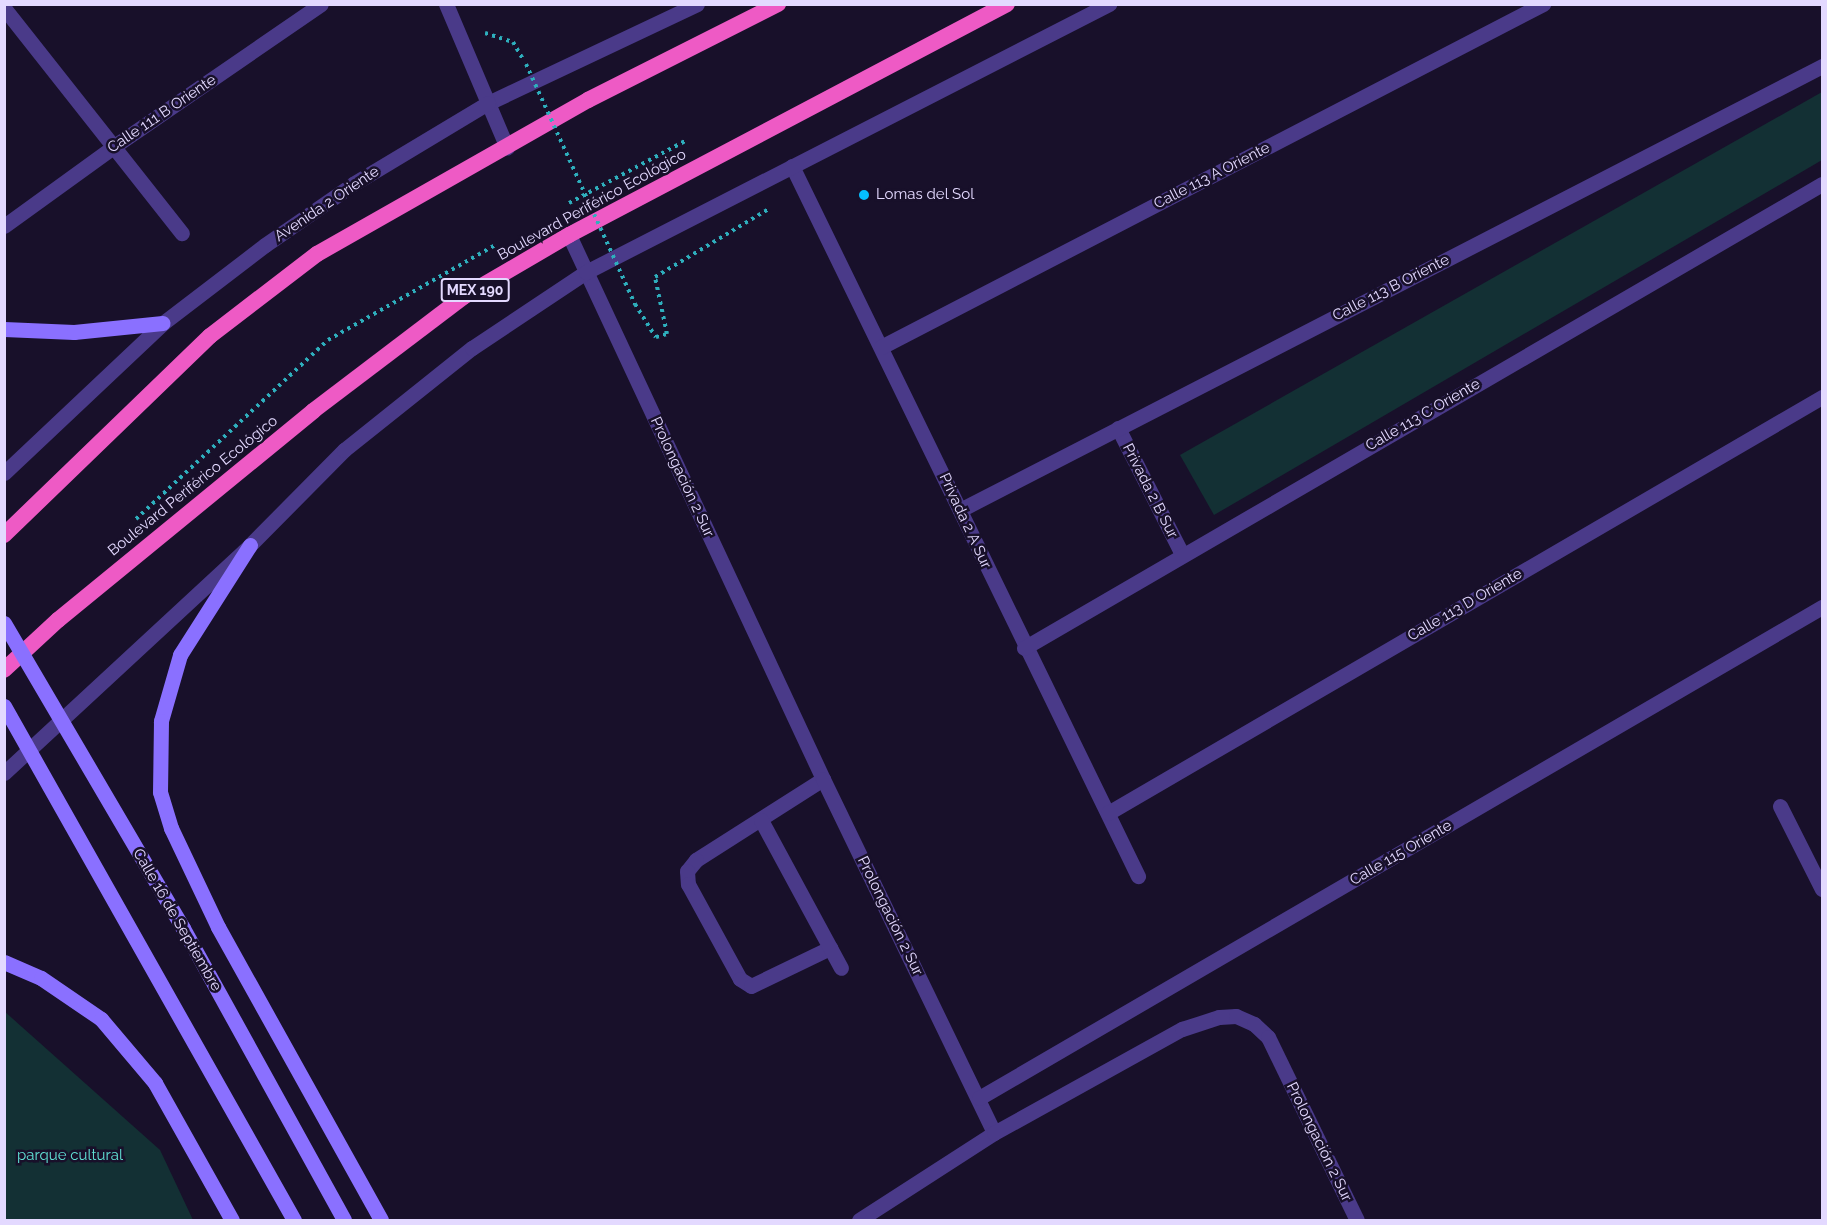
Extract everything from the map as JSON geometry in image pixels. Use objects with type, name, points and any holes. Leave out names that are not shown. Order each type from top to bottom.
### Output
[{"type":"highway","points":[[4,535],[210,336],[317,254],[588,100],[778,4]]},
{"type":"highway","name":"Boulevard Periférico Ecológico","points":[[4,670],[58,620],[313,411],[463,297],[570,235],[1007,4]]},
{"type":"main road","points":[[4,329],[74,332],[164,323]]},
{"type":"main road","points":[[250,545],[180,655],[161,722],[160,792],[171,828],[219,927],[381,1221]]},
{"type":"main road","name":"Calle 16 de Septiembre","points":[[4,623],[183,928],[344,1221]]},
{"type":"main road","points":[[4,706],[294,1221]]},
{"type":"main road","points":[[4,962],[41,978],[101,1019],[155,1083],[232,1221]]},
{"type":"street","name":"Calle 111 B Oriente","points":[[4,226],[113,147],[321,4]]},
{"type":"street","points":[[446,4],[507,148]]},
{"type":"street","name":"Avenida 2 Oriente","points":[[4,473],[164,323],[353,184],[488,103],[697,4]]},
{"type":"street","points":[[4,773],[250,545],[344,450],[472,348],[586,272],[1109,4]]},
{"type":"street","name":"Calle 113 A Oriente","points":[[881,347],[1543,4]]},
{"type":"street","points":[[4,8],[182,233]]},
{"type":"street","name":"Calle 113 B Oriente","points":[[960,510],[1822,66]]},
{"type":"street","name":"Privada 2 A Sur","points":[[792,166],[960,510],[1024,648],[1138,876]]},
{"type":"street","name":"Calle 113 C Oriente","points":[[1024,648],[1822,184]]},
{"type":"street","name":"Prolongación 2 Sur","points":[[570,235],[823,779],[994,1133],[1182,1029],[1219,1017],[1236,1016],[1254,1024],[1268,1038],[1357,1221]]},
{"type":"street","name":"Calle 113 D Oriente","points":[[1108,813],[1822,397]]},
{"type":"street","name":"Privada 2 B Sur","points":[[1118,428],[1182,555]]},
{"type":"street","name":"Calle 115 Oriente","points":[[979,1098],[1822,608]]},
{"type":"street","points":[[823,779],[696,860],[687,871],[693,894],[740,980],[751,986],[830,948]]},
{"type":"street","points":[[1780,806],[1822,889]]},
{"type":"street","points":[[761,819],[841,968]]},
{"type":"street","points":[[859,1221],[994,1133]]},
{"type":"path","points":[[513,42],[526,64],[635,304],[656,337],[667,334],[655,277],[804,189]]},
{"type":"green space","points":[[1822,92],[1822,160],[1214,515],[1180,455]]},
{"type":"green space","name":"parque cultural","points":[[4,1011],[160,1150],[193,1220],[5,1220]]},
{"type":"place","name":"Lomas del Sol","points":[[864,195]]}]
